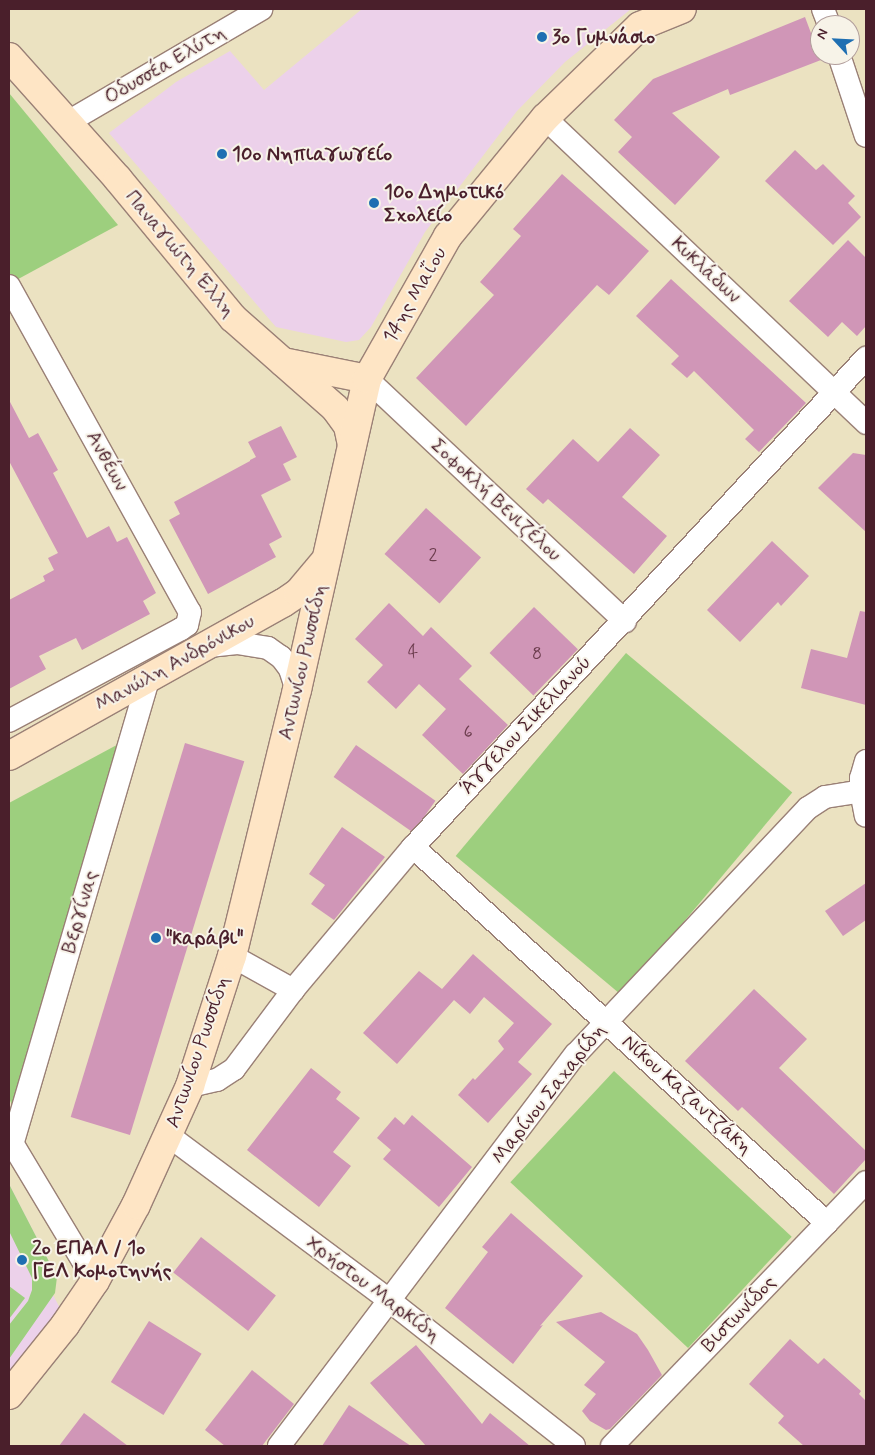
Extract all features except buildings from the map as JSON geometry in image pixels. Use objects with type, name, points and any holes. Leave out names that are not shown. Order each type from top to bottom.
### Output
[{"type":"street","name":"Οδυσσέα Ελύτη","points":[[68,122],[261,9]]},
{"type":"street","name":"14ης Μαΐου","points":[[328,555],[367,379],[448,236],[544,118],[640,26],[682,9]]},
{"type":"street","name":"Παναγιώτη Έλλη","points":[[9,57],[68,122],[233,318],[335,408],[348,426],[352,445]]},
{"type":"street","points":[[842,65],[866,136]]},
{"type":"street","name":"Κυκλάδων","points":[[544,118],[866,423]]},
{"type":"street","name":"Ανθέων","points":[[9,286],[190,612],[186,625],[174,633],[75,686]]},
{"type":"street","name":"Άγγελου Σικελιανού","points":[[190,1086],[217,1080],[234,1069],[293,990],[413,847],[625,621],[866,358]]},
{"type":"street","points":[[282,362],[367,379]]},
{"type":"street","name":"Σοφοκλή Βενιζέλου","points":[[367,379],[625,621]]},
{"type":"street","name":"Μανώλη Ανδρόνικου","points":[[9,756],[206,647],[298,593],[328,555]]},
{"type":"street","name":"Αντωνίου Ρωσσίδη","points":[[9,1395],[65,1325],[95,1281],[136,1205],[169,1136],[190,1086],[232,956],[328,555]]},
{"type":"street","points":[[206,647],[237,643],[268,648],[281,657],[290,669],[297,690]]},
{"type":"street","name":"Βεργίνας","points":[[10,1141],[148,679]]},
{"type":"street","points":[[9,721],[75,686],[90,711]]},
{"type":"street","points":[[866,761],[861,778],[860,791],[866,816]]},
{"type":"street","name":"Μαρίνου Σαχαρίδη","points":[[279,1446],[572,1060],[813,804],[824,797],[860,791]]},
{"type":"street","name":"Νίκου Καζαντζάκη","points":[[413,847],[827,1223]]},
{"type":"street","points":[[232,956],[293,990]]},
{"type":"street","name":"Χρήστου Μαρκίδη","points":[[169,1136],[390,1301],[574,1446]]},
{"type":"street","points":[[10,1141],[95,1281]]},
{"type":"street","name":"Βιστωνίδος","points":[[612,1446],[866,1182]]},
{"type":"shaded area","name":"10ο Δημοτικό Σχολείο","points":[[362,9],[631,9],[565,62],[517,111],[425,232],[371,327],[359,340],[346,342],[276,327],[109,133],[176,82],[230,51],[264,90]]},
{"type":"shaded area","name":"2ο ΕΠΑΛ / 1ο ΓΕΛ Κομοτηνής","points":[[9,1184],[57,1277],[53,1295],[62,1312],[9,1379]]},
{"type":"green space","points":[[9,93],[118,225],[9,284]]},
{"type":"green space","points":[[626,653],[792,792],[622,995],[456,856]]},
{"type":"green space","points":[[126,740],[12,1105],[9,1098],[9,803]]},
{"type":"green space","points":[[614,1071],[792,1237],[688,1348],[510,1182]]},
{"type":"green space","points":[[9,1184],[57,1277],[55,1293],[9,1359],[9,1325],[28,1301],[32,1290],[32,1278],[9,1231]]},
{"type":"green space","points":[[9,1286],[25,1298],[9,1319]]},
{"type":"place","name":"3ο Γυμνάσιο","points":[[542,37]]},
{"type":"place","name":"10ο Νηπιαγωγείο","points":[[222,154]]},
{"type":"place","name":"10ο Δημοτικό Σχολείο","points":[[374,203]]},
{"type":"place","name":"\"καράβι\"","points":[[156,938]]},
{"type":"place","name":"2ο ΕΠΑΛ / 1ο ΓΕΛ Κομοτηνής","points":[[22,1260]]}]
